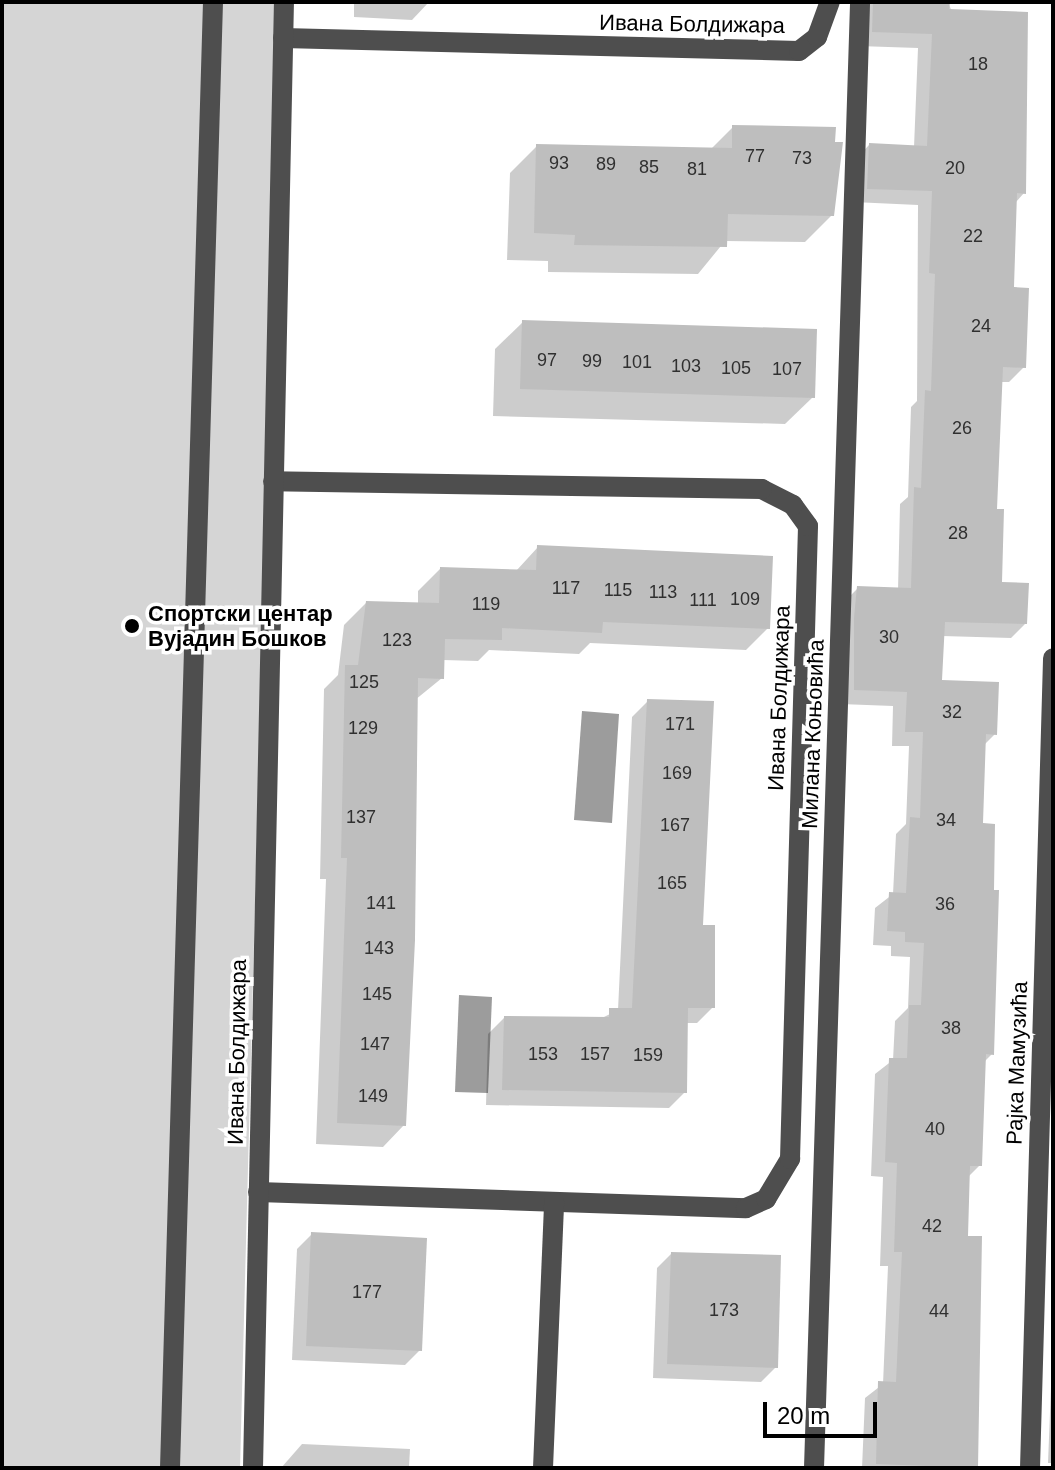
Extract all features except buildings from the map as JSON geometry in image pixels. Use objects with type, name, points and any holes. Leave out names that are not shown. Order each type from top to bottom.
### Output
[{"type":"street","points":[[170,1468],[213,2]]},
{"type":"street","name":"Ивана Болдижара","points":[[253,1468],[284,2]]},
{"type":"street","name":"Ивана Болдижара","points":[[283,38],[799,51],[817,37],[830,2]]},
{"type":"street","name":"Милана Коњовића","points":[[814,1468],[860,2]]},
{"type":"street","name":"Ивана Болдижара","points":[[258,1192],[746,1208],[766,1199],[790,1159],[808,526],[793,505],[762,489],[273,481]]},
{"type":"street","name":"Рајка Мамузића","points":[[1030,1468],[1053,658]]},
{"type":"street","points":[[543,1468],[554,1202]]},
{"type":"shaded area","name":"Спортски центар Вујадин Бошков","points":[[2,2],[279,2],[240,1468],[2,1468]]},
{"type":"shaded area","points":[[582,711],[619,714],[612,823],[574,820]]},
{"type":"shaded area","points":[[459,995],[492,997],[488,1093],[455,1092]]},
{"type":"place","name":"Спортски центар Вујадин Бошков","points":[[132,626]]}]
